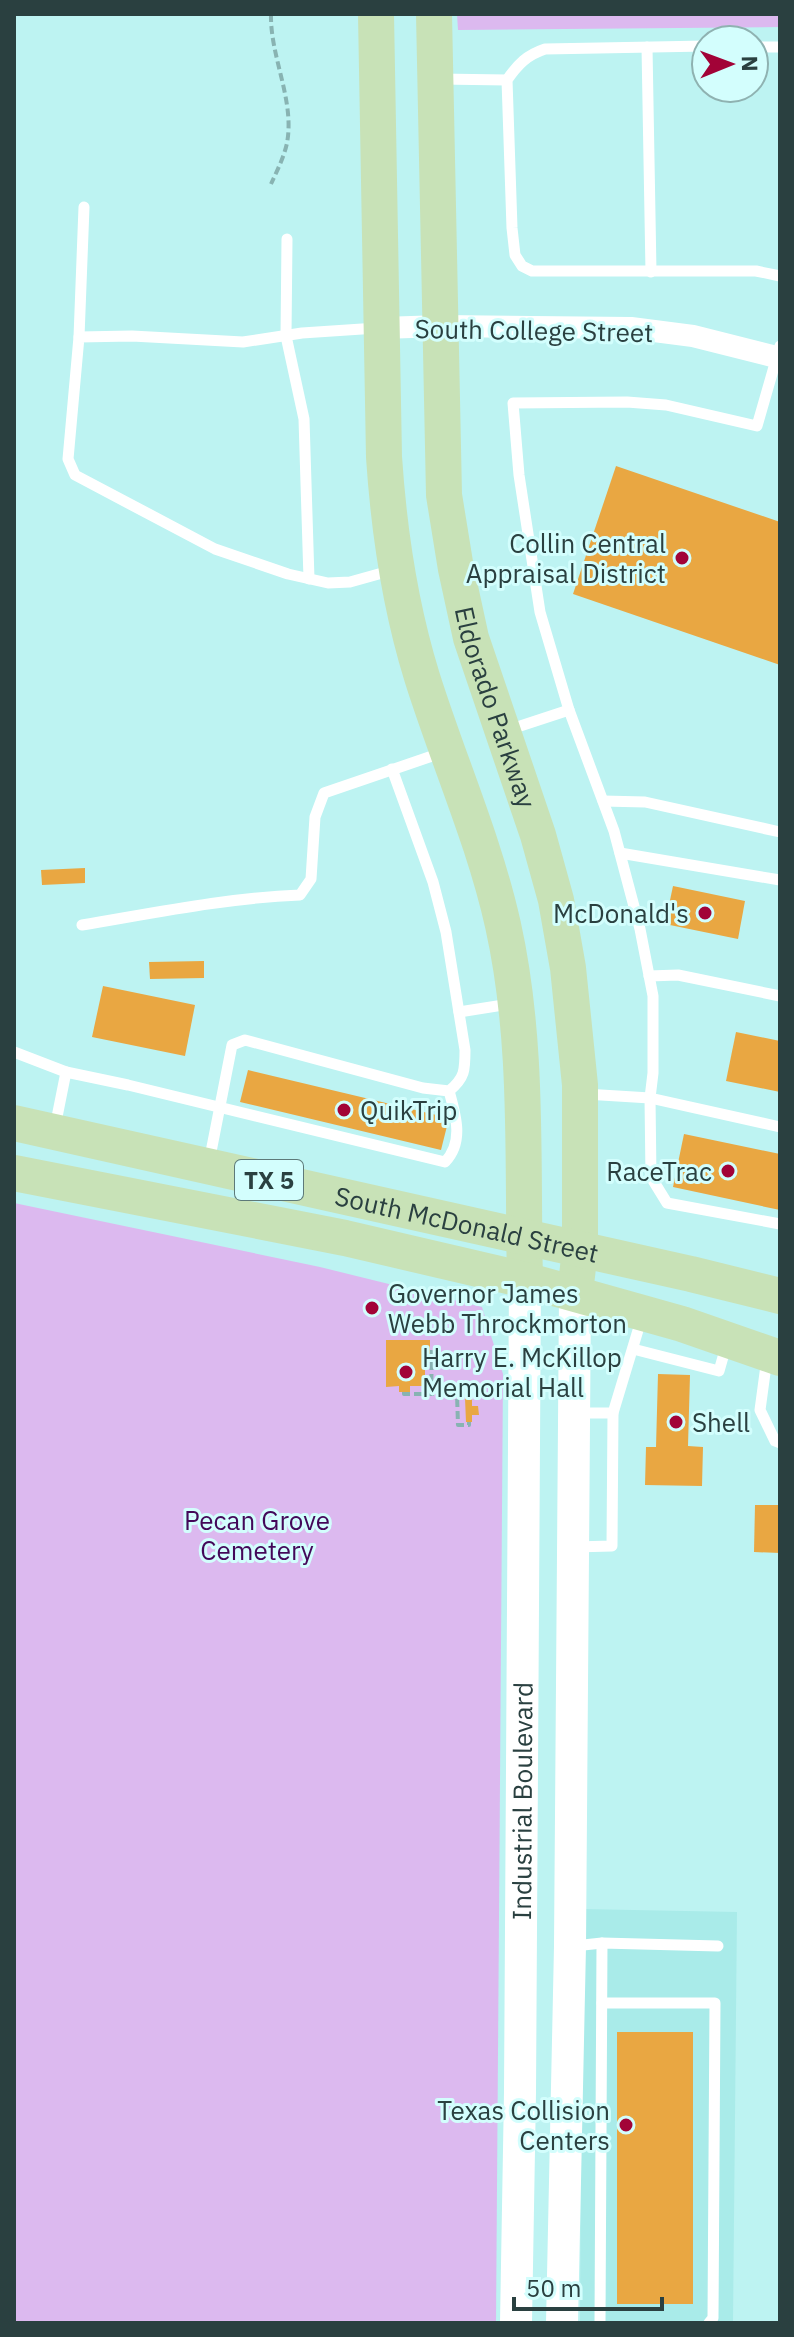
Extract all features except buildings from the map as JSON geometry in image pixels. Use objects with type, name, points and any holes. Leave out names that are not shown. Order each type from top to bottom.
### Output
[{"type":"main road","points":[[376,14],[387,504],[397,569],[422,675],[503,925],[516,1003],[523,1099],[525,1280]]},
{"type":"main road","name":"Eldorado Parkway","points":[[434,14],[442,458],[449,527],[465,615],[501,732],[538,835],[556,900],[575,1025],[580,1094],[580,1250],[575,1293]]},
{"type":"main road","points":[[447,751],[501,732]]},
{"type":"main road","name":"South McDonald Street","points":[[14,1123],[780,1296]]},
{"type":"main road","points":[[200,1210],[208,1166]]},
{"type":"main road","name":"South McDonald Street","points":[[14,1173],[345,1238],[525,1280],[643,1313],[774,1356]]},
{"type":"main road","points":[[345,1238],[346,1198]]},
{"type":"main road","name":"Industrial Boulevard","points":[[516,2323],[525,1280]]},
{"type":"main road","name":"Industrial Boulevard","points":[[562,2323],[570,1946],[575,1293]]},
{"type":"main road","points":[[521,1947],[570,1946]]},
{"type":"main road","points":[[520,2092],[568,2091]]},
{"type":"street","name":"South College Street","points":[[382,328],[631,328],[693,336],[779,354]]},
{"type":"lane","points":[[690,46],[545,49],[530,54],[517,66],[507,80],[515,255],[522,266],[532,271],[756,271],[780,276]]},
{"type":"lane","points":[[647,47],[651,272]]},
{"type":"lane","points":[[435,79],[507,80]]},
{"type":"lane","points":[[84,207],[79,337],[68,459],[75,475],[215,549],[288,574],[328,583],[350,582],[397,569]]},
{"type":"lane","points":[[287,239],[286,336],[304,419],[309,579]]},
{"type":"lane","points":[[79,337],[132,336],[243,342],[302,333],[382,328]]},
{"type":"lane","points":[[779,354],[757,426],[666,405],[627,402],[513,403],[519,475],[540,612],[569,710],[620,853],[653,996],[651,1177],[667,1203],[780,1224]]},
{"type":"lane","points":[[501,732],[569,710]]},
{"type":"lane","points":[[82,925],[215,903],[300,895],[311,879],[315,817],[324,793],[447,751]]},
{"type":"lane","points":[[208,1166],[232,1045],[245,1040],[423,1088],[449,1091],[460,1082],[465,1068],[465,1050],[446,932],[433,882],[392,769]]},
{"type":"lane","points":[[603,801],[645,802],[780,832]]},
{"type":"lane","points":[[620,853],[780,880]]},
{"type":"lane","points":[[649,976],[678,975],[780,996]]},
{"type":"lane","points":[[459,1012],[516,1003]]},
{"type":"lane","points":[[14,1052],[66,1072],[445,1162],[453,1154],[459,1122],[449,1091]]},
{"type":"lane","points":[[54,1131],[66,1072]]},
{"type":"lane","points":[[580,1094],[650,1098],[780,1127]]},
{"type":"lane","points":[[572,1547],[612,1546],[613,1413],[643,1313]]},
{"type":"lane","points":[[633,1349],[719,1371],[728,1339]]},
{"type":"lane","points":[[774,1356],[760,1410],[775,1441],[780,1443]]},
{"type":"lane","points":[[574,1413],[613,1413]]},
{"type":"lane","points":[[570,1946],[602,1943],[718,1946]]},
{"type":"lane","points":[[600,2323],[602,1943]]},
{"type":"lane","points":[[602,2003],[715,2003],[713,2318],[709,2323]]},
{"type":"path","points":[[271,14],[271,35],[286,101],[288,139],[271,184]]},
{"type":"path","points":[[430,1352],[431,1394]]},
{"type":"path","points":[[404,1392],[457,1394],[458,1425],[469,1425],[469,1422]]},
{"type":"shaded area","points":[[582,1909],[737,1912],[733,2323],[580,2323]]},
{"type":"green space","points":[[457,14],[780,14],[780,27],[770,27],[770,24],[690,24],[690,28],[458,30]]},
{"type":"green space","name":"Pecan Grove Cemetery","points":[[14,1203],[320,1267],[482,1307],[503,1374],[496,2323],[14,2323]]},
{"type":"place","name":"Collin Central Appraisal District","points":[[682,558]]},
{"type":"place","name":"McDonald's","points":[[705,913]]},
{"type":"place","name":"QuikTrip","points":[[344,1110]]},
{"type":"place","name":"RaceTrac","points":[[728,1171]]},
{"type":"place","name":"Governor James Webb Throckmorton","points":[[372,1308]]},
{"type":"place","name":"Harry E. McKillop Memorial Hall","points":[[406,1372]]},
{"type":"place","name":"Shell","points":[[676,1422]]},
{"type":"place","name":"Texas Collision Centers","points":[[626,2125]]}]
